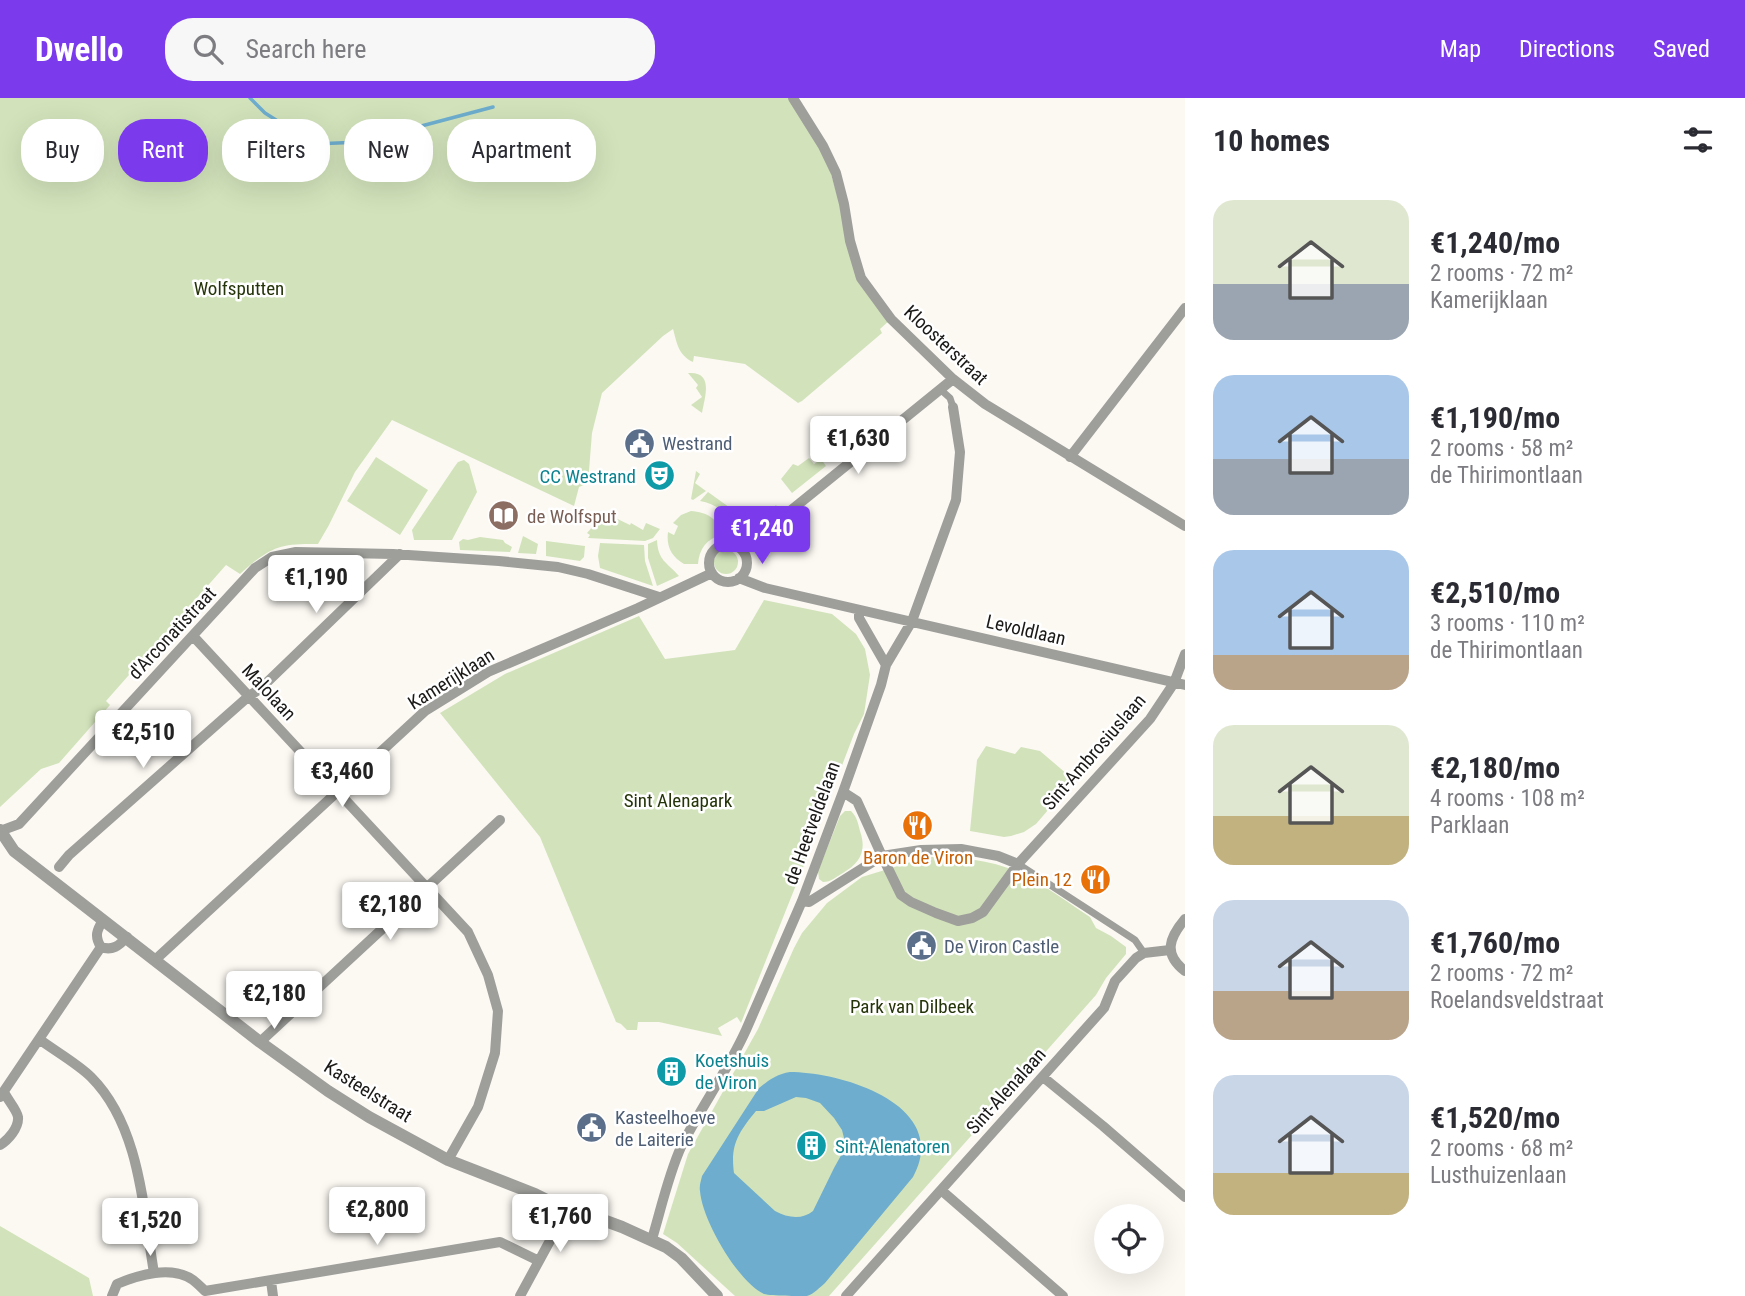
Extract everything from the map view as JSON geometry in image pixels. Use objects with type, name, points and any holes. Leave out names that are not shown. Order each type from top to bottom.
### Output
[{"type":"street","name":"Kloosterstraat","points":[[793,98],[823,146],[836,173],[850,241],[861,278],[891,319],[953,379],[985,404],[1185,526]]},
{"type":"street","points":[[1070,457],[1185,308]]},
{"type":"street","points":[[742,550],[953,379]]},
{"type":"street","points":[[941,390],[950,398],[953,407]]},
{"type":"street","name":"de Heetveldelaan","points":[[652,1239],[681,1147],[736,1051],[802,901],[886,665],[912,621],[956,500],[960,452],[953,407]]},
{"type":"street","points":[[732,544],[742,550],[747,564],[739,578],[724,582],[712,573],[710,557],[718,545],[732,544]]},
{"type":"street","name":"d'Arconatistraat","points":[[0,830],[19,824],[255,568],[272,557],[296,552],[400,554],[558,567],[659,597]]},
{"type":"street","points":[[59,867],[69,855],[260,689],[400,554]]},
{"type":"street","name":"Kamerijklaan","points":[[155,960],[425,711],[488,672],[566,640],[712,573]]},
{"type":"street","name":"Levoldlaan","points":[[739,578],[765,588],[1185,685]]},
{"type":"street","points":[[859,610],[859,618],[886,665]]},
{"type":"street","name":"Malolaan","points":[[193,636],[468,932],[488,975],[498,1011],[495,1053],[478,1107],[448,1160]]},
{"type":"street","name":"Sint-Ambrosiuslaan","points":[[843,792],[857,801],[901,895],[936,914],[958,921],[972,918],[983,912],[1018,864],[1150,719],[1174,683],[1185,654]]},
{"type":"street","points":[[260,1042],[500,820]]},
{"type":"street","name":"Kasteelstraat","points":[[0,830],[14,851],[260,1042],[369,1118],[448,1160],[557,1205],[652,1239],[681,1258],[717,1296]]},
{"type":"street","points":[[802,901],[808,902],[882,856],[921,850],[961,849],[998,856],[1018,864],[1135,940],[1144,953],[1170,950]]},
{"type":"street","points":[[1185,919],[1173,934],[1170,950],[1175,961],[1185,971]]},
{"type":"street","points":[[101,947],[96,930],[103,920]]},
{"type":"street","points":[[101,947],[113,948],[127,937]]},
{"type":"street","points":[[0,1145],[8,1139],[17,1125],[18,1118],[2,1095],[101,947]]},
{"type":"street","name":"Sint-Alenalaan","points":[[846,1296],[1104,1008],[1115,981],[1144,953]]},
{"type":"street","points":[[39,1040],[90,1076],[113,1104],[129,1141],[137,1169],[154,1273]]},
{"type":"street","points":[[1043,1077],[1185,1197]]},
{"type":"street","points":[[942,1190],[1063,1296]]},
{"type":"street","points":[[520,1296],[558,1226],[557,1205]]},
{"type":"street","points":[[112,1296],[117,1284],[154,1273],[178,1273],[192,1278],[204,1294],[500,1242],[540,1261]]},
{"type":"street","points":[[271,1281],[273,1296]]},
{"type":"green space","name":"Wolfsputten","points":[[0,98],[792,98],[823,146],[861,278],[891,319],[880,329],[882,333],[798,403],[745,364],[694,356],[693,362],[684,356],[679,348],[673,329],[602,393],[592,433],[588,483],[579,487],[574,506],[392,420],[355,472],[318,544],[275,549],[240,574],[226,565],[106,701],[110,705],[59,763],[41,769],[0,807]]},
{"type":"green space","points":[[688,373],[696,373],[705,380],[702,413],[691,405],[702,397],[696,388],[698,385]]},
{"type":"green space","points":[[376,457],[428,490],[400,535],[347,501]]},
{"type":"green space","points":[[809,458],[814,464],[821,459],[826,466],[792,493],[781,479],[793,464],[798,466]]},
{"type":"green space","points":[[464,460],[469,464],[477,492],[452,540],[414,540],[412,530],[455,466]]},
{"type":"green space","points":[[696,471],[700,474],[695,483],[706,491],[693,500],[691,499]]},
{"type":"green space","points":[[708,492],[747,520],[754,512],[761,516],[776,505],[778,508],[743,536],[738,536],[724,513],[713,505],[700,501]]},
{"type":"green space","points":[[691,511],[711,517],[722,535],[705,545],[698,564],[684,564],[671,551],[668,532],[674,535],[678,526],[673,523],[681,515]]},
{"type":"green space","points":[[607,514],[643,530],[646,523],[660,529],[653,538],[645,541],[588,538],[590,535],[587,533]]},
{"type":"green space","points":[[523,536],[538,544],[536,554],[518,553]]},
{"type":"green space","points":[[480,537],[503,540],[512,547],[510,552],[460,550],[459,542],[463,539]]},
{"type":"green space","points":[[657,540],[661,557],[679,576],[657,586],[648,558],[648,544]]},
{"type":"green space","points":[[546,541],[585,546],[584,557],[580,561],[546,556]]},
{"type":"green space","points":[[600,543],[644,545],[645,561],[653,586],[600,568]]},
{"type":"green space","points":[[726,550],[737,557],[738,562],[731,573],[726,574],[715,567],[714,562],[721,551]]},
{"type":"green space","name":"Sint Alenapark","points":[[764,600],[832,614],[856,634],[865,649],[870,675],[864,714],[741,1023],[737,1017],[718,1028],[722,1036],[659,1022],[638,1022],[637,1030],[627,1030],[616,1022],[540,837],[440,713],[505,674],[639,616],[665,659],[735,650]]},
{"type":"green space","points":[[986,746],[1015,754],[1021,747],[1040,751],[1074,780],[1036,824],[1024,832],[1004,837],[970,831],[977,760]]},
{"type":"green space","points":[[845,811],[851,811],[856,818],[862,838],[862,850],[858,861],[849,869],[823,882],[819,879],[818,871],[840,816]]},
{"type":"green space","name":"Park van Dilbeek","points":[[927,857],[980,861],[1018,872],[1090,917],[1096,928],[1126,947],[1126,954],[1096,995],[829,1296],[735,1296],[677,1243],[663,1234],[688,1154],[758,1029],[802,933],[827,903],[862,877]]},
{"type":"green space","points":[[0,1226],[89,1278],[93,1296],[0,1296]]},
{"type":"water","points":[[785,1073],[837,1078],[886,1098],[905,1112],[918,1130],[921,1152],[913,1177],[825,1283],[807,1296],[764,1294],[743,1277],[714,1233],[702,1203],[700,1189],[702,1176],[759,1088]],"holes":[[[796,1097],[820,1103],[834,1118],[842,1130],[844,1150],[813,1211],[800,1217],[775,1211],[734,1173],[733,1154],[737,1139],[756,1111],[764,1111]]]},
{"type":"waterway","points":[[250,98],[265,113],[314,144],[361,142],[493,107]]},
{"type":"place","name":"Westrand","points":[[639,443]]},
{"type":"place","name":"CC Westrand","points":[[659,476]]},
{"type":"place","name":"de Wolfsput","points":[[504,516]]},
{"type":"place","name":"Baron de Viron","points":[[918,826]]},
{"type":"place","name":"Plein 12","points":[[1095,879]]},
{"type":"place","name":"De Viron Castle","points":[[921,946]]},
{"type":"place","name":"Koetshuis de Viron","points":[[672,1071]]},
{"type":"place","name":"Kasteelhoeve de Laiterie","points":[[592,1128]]},
{"type":"place","name":"Sint-Alenatoren","points":[[812,1146]]}]
